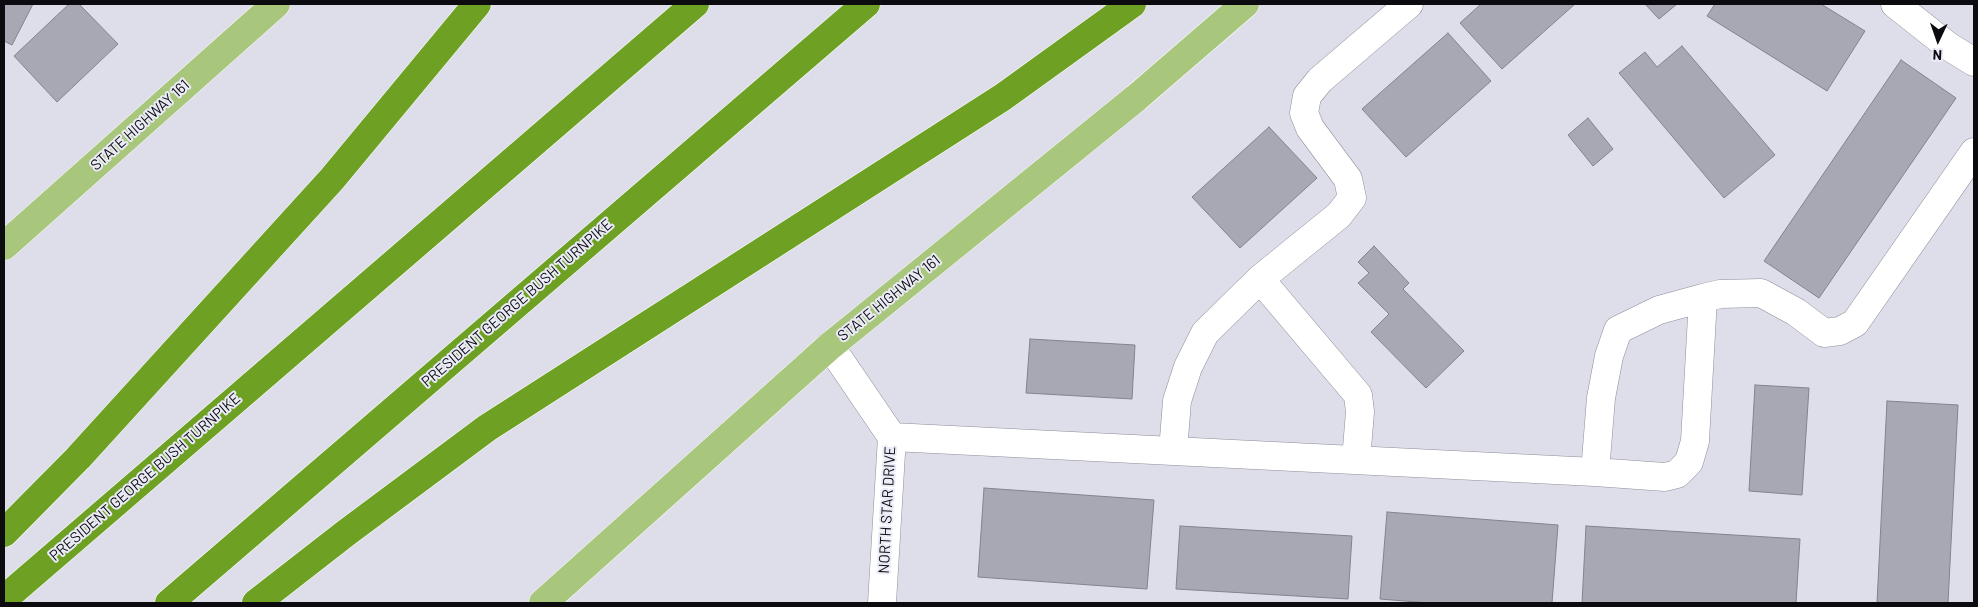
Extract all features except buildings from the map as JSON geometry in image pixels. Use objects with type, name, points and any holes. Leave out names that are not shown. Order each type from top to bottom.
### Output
[{"type":"highway","points":[[4,533],[78,458],[332,179],[478,4]]},
{"type":"highway","name":"PRESIDENT GEORGE BUSH TURNPIKE","points":[[4,598],[695,4]]},
{"type":"highway","name":"PRESIDENT GEORGE BUSH TURNPIKE","points":[[169,603],[866,4]]},
{"type":"highway","points":[[256,603],[487,428],[1003,97],[1132,4]]},
{"type":"main road","name":"STATE HIGHWAY 161","points":[[4,246],[276,4]]},
{"type":"main road","name":"STATE HIGHWAY 161","points":[[543,603],[830,346],[1136,98],[1245,4]]},
{"type":"street","points":[[1173,451],[1177,401],[1188,367],[1205,333],[1260,280],[1339,215],[1352,198],[1348,178],[1310,128],[1304,113],[1307,96],[1320,80],[1409,4]]},
{"type":"street","points":[[1895,4],[1948,46],[1974,62]]},
{"type":"street","points":[[1595,472],[1601,398],[1609,356],[1618,330],[1660,310],[1703,298],[1720,294],[1761,293],[1796,312],[1824,333],[1840,331],[1855,323],[1974,152]]},
{"type":"street","points":[[1260,280],[1358,395],[1360,412],[1356,460]]},
{"type":"street","points":[[892,437],[1595,472],[1665,478],[1677,474],[1689,462],[1695,441],[1703,298]]},
{"type":"street","name":"NORTH STAR DRIVE","points":[[830,346],[892,437],[882,603]]}]
